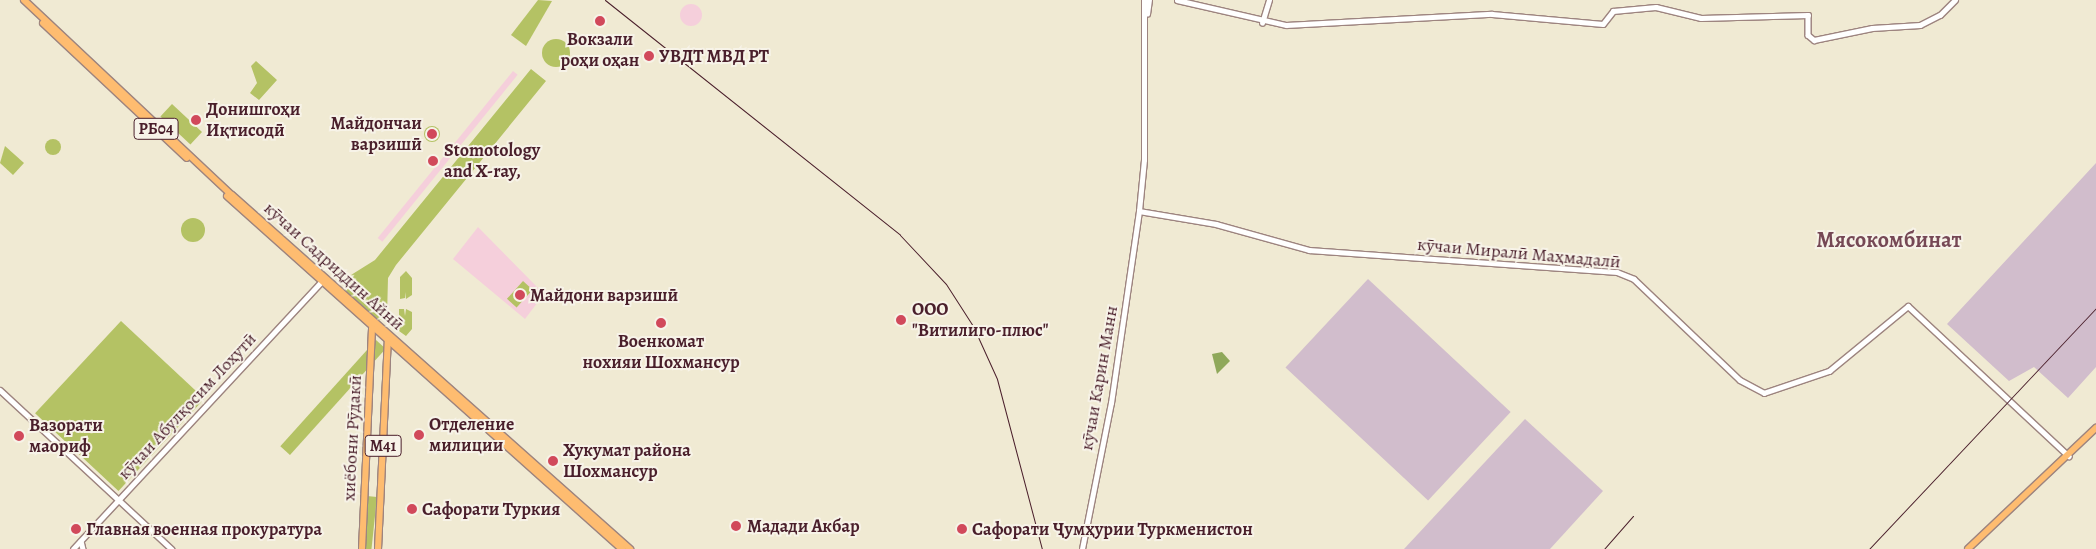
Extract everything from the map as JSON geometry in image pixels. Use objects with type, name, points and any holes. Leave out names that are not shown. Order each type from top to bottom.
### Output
[{"type":"highway","name":"кӯчаи Садриддин Айнӣ","points":[[18,0],[296,256],[622,549]]},
{"type":"highway","name":"кӯчаи Садриддин Айнӣ","points":[[24,0],[296,256]]},
{"type":"highway","name":"кӯчаи Садриддин Айнӣ","points":[[323,280],[372,328],[388,339],[630,549]]},
{"type":"highway","name":"хиёбони Рӯдакӣ","points":[[362,549],[372,328]]},
{"type":"highway","name":"M41","points":[[378,549],[388,339]]},
{"type":"main road","points":[[1968,549],[2069,456],[2096,428]]},
{"type":"street","points":[[1144,0],[1146,23]]},
{"type":"street","points":[[1146,23],[1149,0]]},
{"type":"street","points":[[1177,0],[1262,23],[1304,25],[1492,14],[1603,24],[1614,11],[1656,8],[1701,18],[1808,15],[1808,35],[1814,40],[1872,28],[1920,25],[1940,15],[1955,0]]},
{"type":"street","points":[[1262,23],[1269,0]]},
{"type":"street","name":"кӯчаи Карин Манн","points":[[1082,549],[1111,403],[1139,212],[1146,23]]},
{"type":"street","name":"кӯчаи Миралӣ Маҳмадалӣ","points":[[1139,212],[1216,224],[1336,254],[1616,272],[1634,279],[1740,380],[1764,393],[1829,371],[1908,306],[2069,456]]},
{"type":"street","name":"кӯчаи Абулқосим Лоҳутӣ","points":[[74,548],[323,280]]},
{"type":"street","points":[[0,390],[172,549]]},
{"type":"street","points":[[81,541],[83,549]]},
{"type":"shaded area","points":[[691,4],[699,7],[702,15],[699,23],[691,26],[683,23],[680,15],[683,7]]},
{"type":"shaded area","points":[[513,71],[518,75],[382,242],[378,238]]},
{"type":"shaded area","name":"Мясокомбинат","points":[[2096,163],[2096,367],[2068,398],[2034,367],[2009,381],[1947,324]]},
{"type":"shaded area","points":[[478,227],[544,294],[525,319],[453,259]]},
{"type":"shaded area","points":[[1368,279],[1511,412],[1428,500],[1285,367]]},
{"type":"shaded area","points":[[1525,419],[1603,491],[1550,549],[1404,549]]},
{"type":"green space","points":[[538,0],[552,1],[526,46],[511,35]]},
{"type":"green space","points":[[556,39],[566,43],[570,53],[566,63],[556,67],[546,63],[542,53],[546,43]]},
{"type":"green space","points":[[256,61],[277,80],[259,100],[250,93],[257,83],[251,66]]},
{"type":"green space","points":[[531,69],[546,81],[396,265],[388,278],[387,317],[377,321],[346,292],[343,280],[375,260]]},
{"type":"green space","points":[[172,104],[202,132],[190,144],[160,116]]},
{"type":"green space","name":"Майдончаи варзишӣ","points":[[429,126],[435,126],[440,131],[438,140],[429,142],[424,137],[424,131]]},
{"type":"green space","points":[[53,139],[59,141],[61,147],[59,153],[53,155],[47,153],[45,147],[47,141]]},
{"type":"green space","points":[[5,146],[24,163],[13,175],[0,163]]},
{"type":"green space","points":[[193,218],[202,221],[205,230],[202,239],[193,242],[184,239],[181,230],[184,221]]},
{"type":"green space","points":[[406,271],[412,278],[412,295],[406,299],[405,292],[405,298],[400,299],[400,277]]},
{"type":"green space","name":"Майдони варзишӣ","points":[[523,281],[533,290],[517,308],[507,299]]},
{"type":"green space","points":[[399,309],[404,309],[405,316],[406,309],[412,312],[412,329],[406,336],[399,331]]},
{"type":"green space","points":[[121,321],[204,399],[118,491],[35,413]]},
{"type":"green space","points":[[376,340],[386,349],[290,455],[280,446]]},
{"type":"green space","points":[[1222,352],[1230,361],[1217,374],[1212,354]]},
{"type":"green space","points":[[367,496],[377,497],[371,549],[361,549]]},
{"type":"railway","points":[[605,0],[900,235],[946,284],[973,326],[997,379],[1042,549]]},
{"type":"railway","points":[[1869,549],[2096,308]]},
{"type":"railway","points":[[1604,549],[1633,516]]},
{"type":"place","name":"Вокзали роҳи оҳан","points":[[600,21]]},
{"type":"place","name":"УВДТ МВД РТ","points":[[649,56]]},
{"type":"place","name":"Донишгоҳи Иқтисодӣ","points":[[196,120]]},
{"type":"place","name":"Майдончаи варзишӣ","points":[[432,134]]},
{"type":"place","name":"Stomotology and X-ray,","points":[[433,161]]},
{"type":"place","name":"Майдони варзишӣ","points":[[520,295]]},
{"type":"place","name":"ООО \"Витилиго-плюс\"","points":[[901,320]]},
{"type":"place","name":"Военкомат нохияи Шохмансур","points":[[661,323]]},
{"type":"place","name":"Отделение милиции","points":[[419,435]]},
{"type":"place","name":"Вазорати маориф","points":[[19,436]]},
{"type":"place","name":"Хукумат района Шохмансур","points":[[553,461]]},
{"type":"place","name":"Сафорати Туркия","points":[[412,509]]},
{"type":"place","name":"Мадади Акбар","points":[[736,526]]},
{"type":"place","name":"Главная военная прокуратура","points":[[76,529]]},
{"type":"place","name":"Сафорати Ҷумҳурии Туркменистон","points":[[962,529]]},
{"type":"district","name":"Мясокомбинат","points":[[1889,241]]}]
